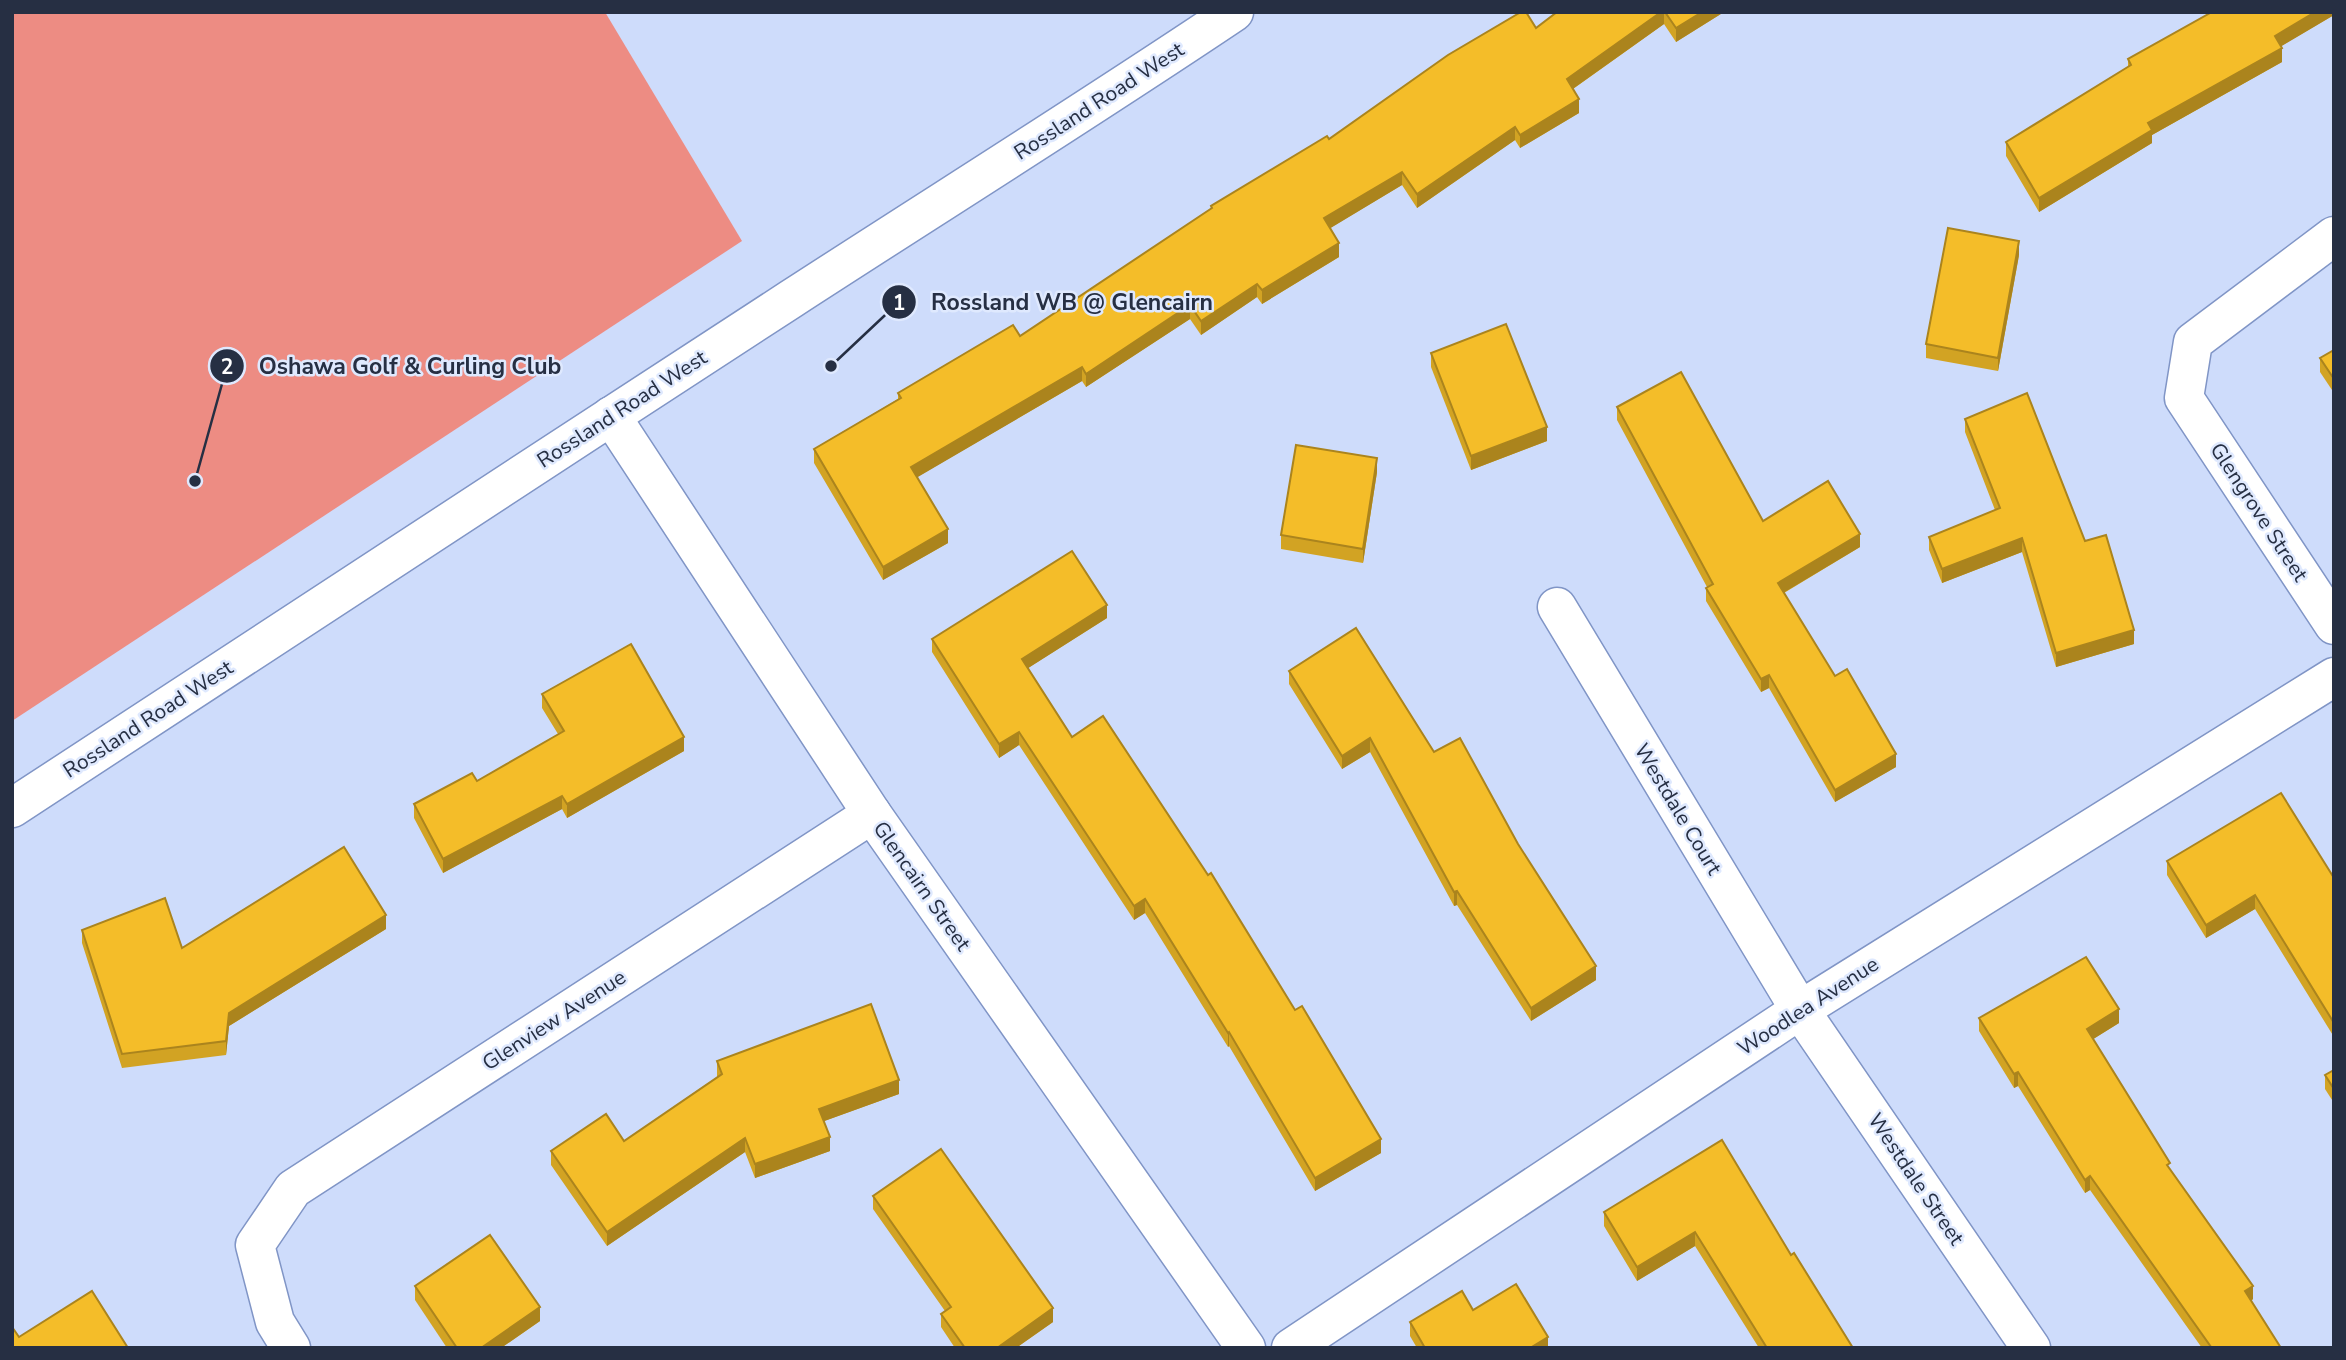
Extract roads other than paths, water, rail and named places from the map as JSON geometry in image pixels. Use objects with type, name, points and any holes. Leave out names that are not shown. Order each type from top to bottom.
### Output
[{"type":"street","name":"Rossland Road West","points":[[12,808],[940,202],[1100,103],[1234,12]]},
{"type":"street","name":"Glengrove Street","points":[[2334,236],[2193,342],[2184,398],[2334,625]]},
{"type":"street","name":"Glencairn Street","points":[[611,416],[872,814],[1246,1348]]},
{"type":"street","name":"Westdale Court","points":[[1557,607],[1800,1010]]},
{"type":"street","name":"Woodlea Avenue","points":[[1291,1348],[1800,1010],[2334,677]]},
{"type":"street","name":"Glenview Avenue","points":[[292,1348],[275,1322],[255,1245],[293,1189],[872,814]]},
{"type":"street","name":"Westdale Street","points":[[1800,1010],[2031,1348]]},
{"type":"place","name":"Rossland WB @ Glencairn","points":[[831,366]]},
{"type":"place","name":"Oshawa Golf & Curling Club","points":[[195,481]]}]
